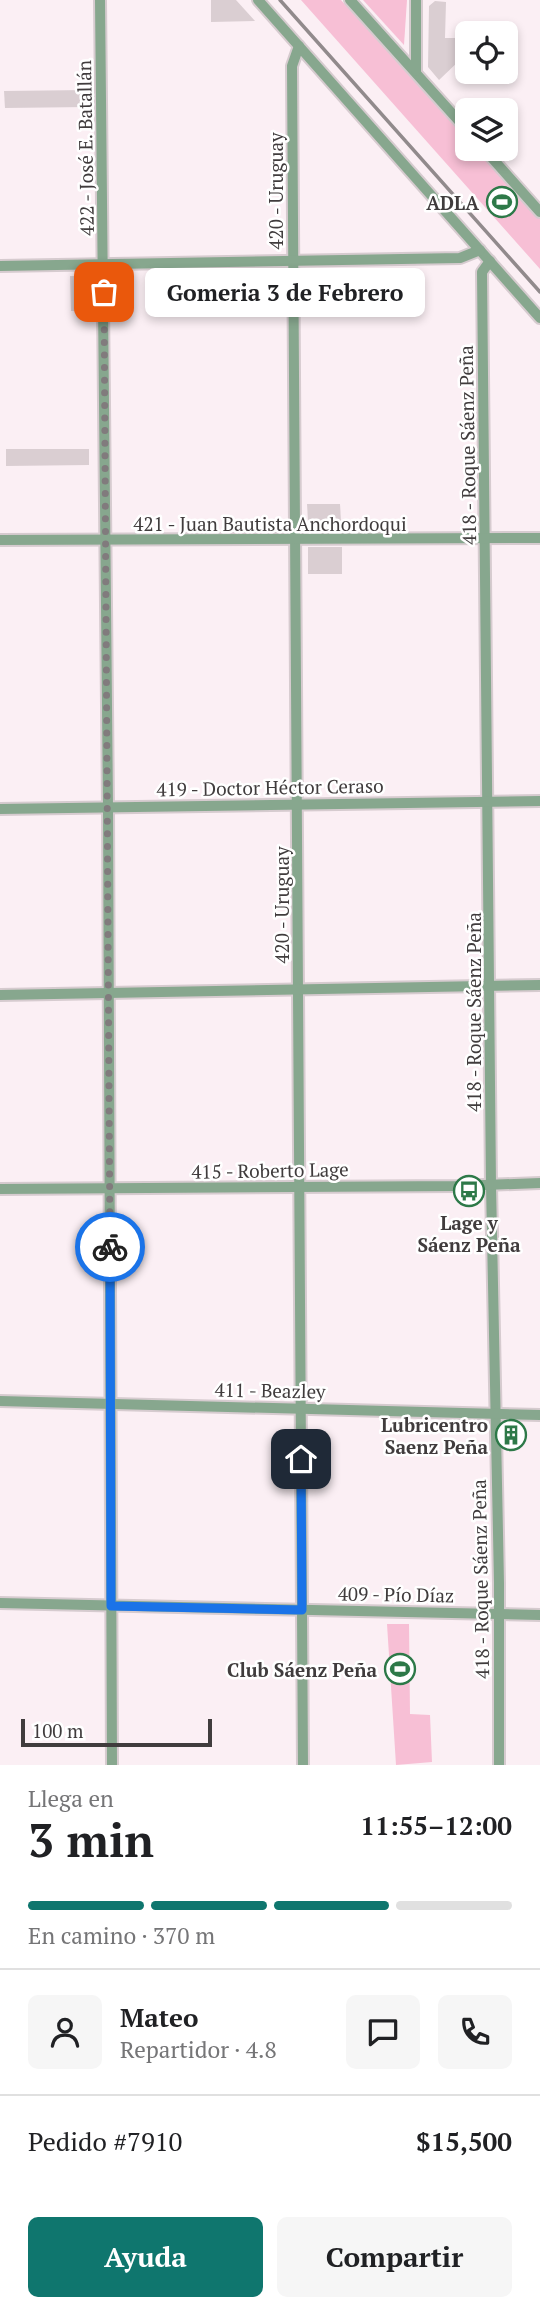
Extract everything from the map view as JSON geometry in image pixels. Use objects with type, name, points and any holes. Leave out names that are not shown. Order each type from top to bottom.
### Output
[{"type":"street","name":"422 - José E. Batallán","points":[[100,0],[108,806],[112,1765]]},
{"type":"street","points":[[258,0],[540,318]]},
{"type":"street","points":[[350,0],[455,116]]},
{"type":"street","points":[[416,0],[416,71]]},
{"type":"street","name":"420 - Uruguay","points":[[299,46],[292,66],[292,261],[303,1765]]},
{"type":"street","points":[[495,161],[540,212]]},
{"type":"street","points":[[0,266],[460,258],[480,250]]},
{"type":"street","name":"418 - Roque Sáenz Peña","points":[[490,261],[482,272],[499,1765]]},
{"type":"street","name":"421 - Juan Bautista Anchordoqui","points":[[0,540],[106,542],[540,538]]},
{"type":"street","name":"419 - Doctor Héctor Ceraso","points":[[0,808],[540,802]]},
{"type":"street","points":[[0,995],[540,985]]},
{"type":"street","name":"415 - Roberto Lage","points":[[0,1189],[540,1183]]},
{"type":"street","name":"411 - Beazley","points":[[0,1401],[540,1415]]},
{"type":"street","name":"409 - Pío Díaz","points":[[0,1603],[540,1615]]},
{"type":"shaded area","points":[[301,0],[341,0],[455,127],[455,161],[486,161],[540,219],[540,269]]},
{"type":"shaded area","points":[[363,0],[407,0],[404,45]]},
{"type":"shaded area","name":"Club Sáenz Peña","points":[[387,1624],[409,1624],[410,1714],[430,1715],[432,1762],[396,1765]]},
{"type":"building","points":[[211,0],[236,0],[255,21],[211,22]]},
{"type":"building","points":[[435,1],[446,2],[445,38],[455,38],[455,65],[439,80],[428,67],[429,6]]},
{"type":"building","points":[[87,90],[87,107],[5,108],[4,91]]},
{"type":"building","points":[[70,276],[84,276],[88,280],[88,311],[71,311]]},
{"type":"building","points":[[6,449],[89,449],[89,465],[6,466]]},
{"type":"building","points":[[307,504],[340,504],[341,521],[308,521]]},
{"type":"building","points":[[308,547],[342,547],[342,574],[308,574]]},
{"type":"building","name":"Lubricentro Saenz Peña","points":[[518,1423],[518,1441],[505,1439],[505,1427]]},
{"type":"railway","points":[[280,0],[540,292]]},
{"type":"way so far","points":[[104,292],[110,1247]]},
{"type":"place","name":"ADLA","points":[[502,202]]},
{"type":"place","name":"Gomeria 3 de Febrero","points":[[104,292]]},
{"type":"place","name":"Lage y Sáenz Peña","points":[[469,1191]]},
{"type":"place","name":"Lubricentro Saenz Peña","points":[[511,1435]]},
{"type":"place","name":"Club Sáenz Peña","points":[[400,1669]]},
{"type":"route","points":[[110,1247],[111,1606],[302,1610],[301,1459]]}]
